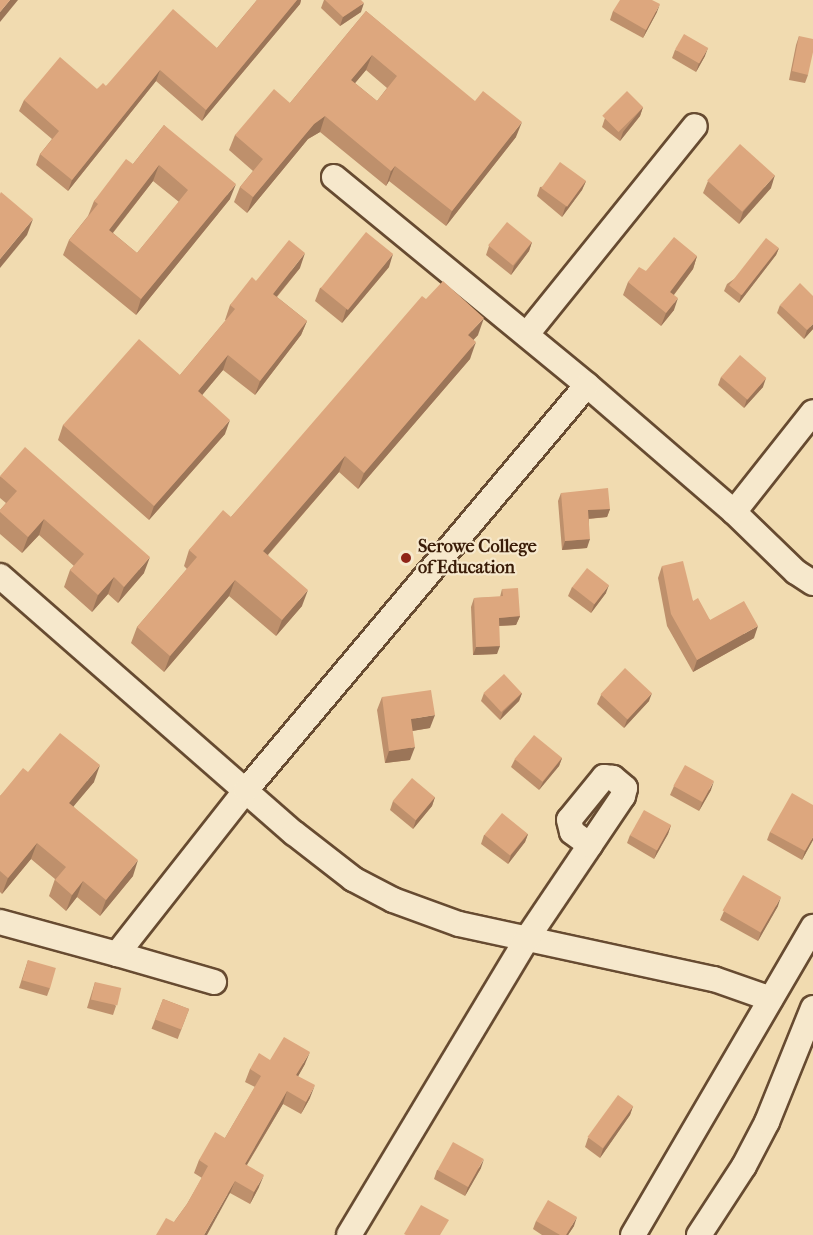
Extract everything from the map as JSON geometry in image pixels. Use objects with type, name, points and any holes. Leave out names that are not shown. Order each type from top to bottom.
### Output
[{"type":"street","points":[[527,334],[695,126]]},
{"type":"street","points":[[334,177],[527,334],[734,512],[795,572],[813,583]]},
{"type":"street","points":[[117,954],[246,790],[587,385]]},
{"type":"street","points":[[734,512],[813,412]]},
{"type":"street","points":[[0,576],[246,790],[353,879],[393,900],[459,924],[528,937],[714,979],[771,999]]},
{"type":"street","points":[[349,1235],[528,937],[590,844]]},
{"type":"street","points":[[0,922],[213,982]]},
{"type":"street","points":[[633,1235],[813,927]]},
{"type":"street","points":[[699,1235],[744,1166],[766,1122],[813,1008]]},
{"type":"building","points":[[0,0],[10,0],[0,12]]},
{"type":"building","points":[[257,0],[297,0],[206,110],[160,70],[72,180],[40,154],[59,131],[24,100],[60,57],[97,89],[103,83],[106,86],[173,9],[217,48]]},
{"type":"building","points":[[325,0],[361,0],[364,3],[343,17]]},
{"type":"building","points":[[620,0],[652,0],[660,4],[646,30],[613,11]]},
{"type":"building","points":[[366,11],[475,101],[483,91],[522,122],[452,211],[395,166],[391,171],[325,116],[314,124],[253,197],[240,187],[263,159],[235,135],[274,89],[290,103]],"holes":[[[372,55],[397,76],[377,101],[351,80]]]},
{"type":"building","points":[[684,34],[708,48],[699,64],[675,50]]},
{"type":"building","points":[[799,36],[813,39],[808,75],[792,71]]},
{"type":"building","points":[[627,91],[643,107],[619,132],[602,116]]},
{"type":"building","points":[[164,125],[236,184],[141,299],[69,240],[98,204],[94,201],[126,159],[133,164]],"holes":[[[159,165],[188,190],[137,253],[109,230]]]},
{"type":"building","points":[[740,144],[775,175],[742,212],[707,180]]},
{"type":"building","points":[[560,162],[586,181],[567,207],[541,188]]},
{"type":"building","points":[[1,192],[33,219],[0,259],[0,194]]},
{"type":"building","points":[[507,222],[532,242],[513,265],[488,245]]},
{"type":"building","points":[[366,232],[393,254],[348,310],[321,288]]},
{"type":"building","points":[[674,237],[697,256],[670,292],[678,298],[666,313],[628,282],[639,267],[646,271]]},
{"type":"building","points":[[766,238],[779,248],[742,295],[729,285]]},
{"type":"building","points":[[289,240],[305,253],[273,294],[307,321],[260,381],[228,355],[198,391],[230,420],[154,506],[63,425],[139,339],[180,375],[235,309],[230,305],[252,277],[256,281]]},
{"type":"building","points":[[443,281],[484,318],[468,335],[476,342],[364,473],[345,456],[263,551],[308,590],[282,620],[235,580],[170,656],[137,627],[197,557],[189,550],[223,510],[231,517],[422,296],[426,299]]},
{"type":"building","points":[[800,283],[813,296],[813,324],[807,330],[780,305]]},
{"type":"building","points":[[740,355],[766,378],[747,400],[721,377]]},
{"type":"building","points":[[25,447],[150,557],[124,587],[114,577],[98,595],[70,570],[84,554],[44,519],[28,537],[0,512],[17,491],[0,476]]},
{"type":"building","points":[[608,488],[610,509],[588,510],[590,539],[565,541],[561,493]]},
{"type":"building","points":[[683,561],[693,601],[698,598],[710,620],[744,601],[758,626],[697,660],[671,614],[662,566]]},
{"type":"building","points":[[587,568],[609,585],[594,604],[572,587]]},
{"type":"building","points":[[518,588],[520,616],[499,618],[500,646],[476,647],[474,598],[503,596],[502,589]]},
{"type":"building","points":[[625,668],[652,693],[628,720],[600,694]]},
{"type":"building","points":[[504,674],[522,693],[501,712],[484,693]]},
{"type":"building","points":[[431,690],[435,715],[411,719],[415,747],[389,751],[382,697]]},
{"type":"building","points":[[60,733],[100,765],[69,803],[138,860],[106,900],[83,881],[72,895],[55,880],[66,867],[37,843],[8,878],[0,871],[0,796],[23,768],[28,772]]},
{"type":"building","points":[[534,735],[562,758],[542,782],[514,759]]},
{"type":"building","points":[[685,765],[714,781],[702,802],[673,786]]},
{"type":"building","points":[[412,778],[435,797],[416,820],[393,801]]},
{"type":"building","points":[[792,793],[813,805],[813,837],[805,851],[770,832]]},
{"type":"building","points":[[644,810],[671,825],[657,850],[630,835]]},
{"type":"building","points":[[502,813],[528,834],[510,856],[484,835]]},
{"type":"building","points":[[743,875],[781,897],[761,933],[722,911]]},
{"type":"building","points":[[28,960],[56,968],[50,988],[22,980]]},
{"type":"building","points":[[95,982],[121,988],[117,1006],[91,1000]]},
{"type":"building","points":[[163,999],[189,1009],[181,1030],[155,1020]]},
{"type":"building","points":[[284,1037],[310,1052],[296,1075],[315,1085],[306,1102],[287,1091],[245,1164],[264,1175],[254,1192],[235,1181],[204,1235],[156,1235],[166,1218],[174,1222],[187,1204],[208,1166],[199,1160],[215,1132],[225,1138],[261,1076],[250,1069],[259,1053],[270,1060]]},
{"type":"building","points":[[618,1095],[633,1106],[603,1148],[587,1137]]},
{"type":"building","points":[[453,1142],[484,1159],[468,1187],[437,1170]]},
{"type":"building","points":[[548,1200],[577,1217],[566,1235],[560,1235],[536,1221]]},
{"type":"building","points":[[421,1205],[449,1220],[440,1235],[404,1234]]},
{"type":"place","name":"Serowe College of Education","points":[[406,558]]}]
